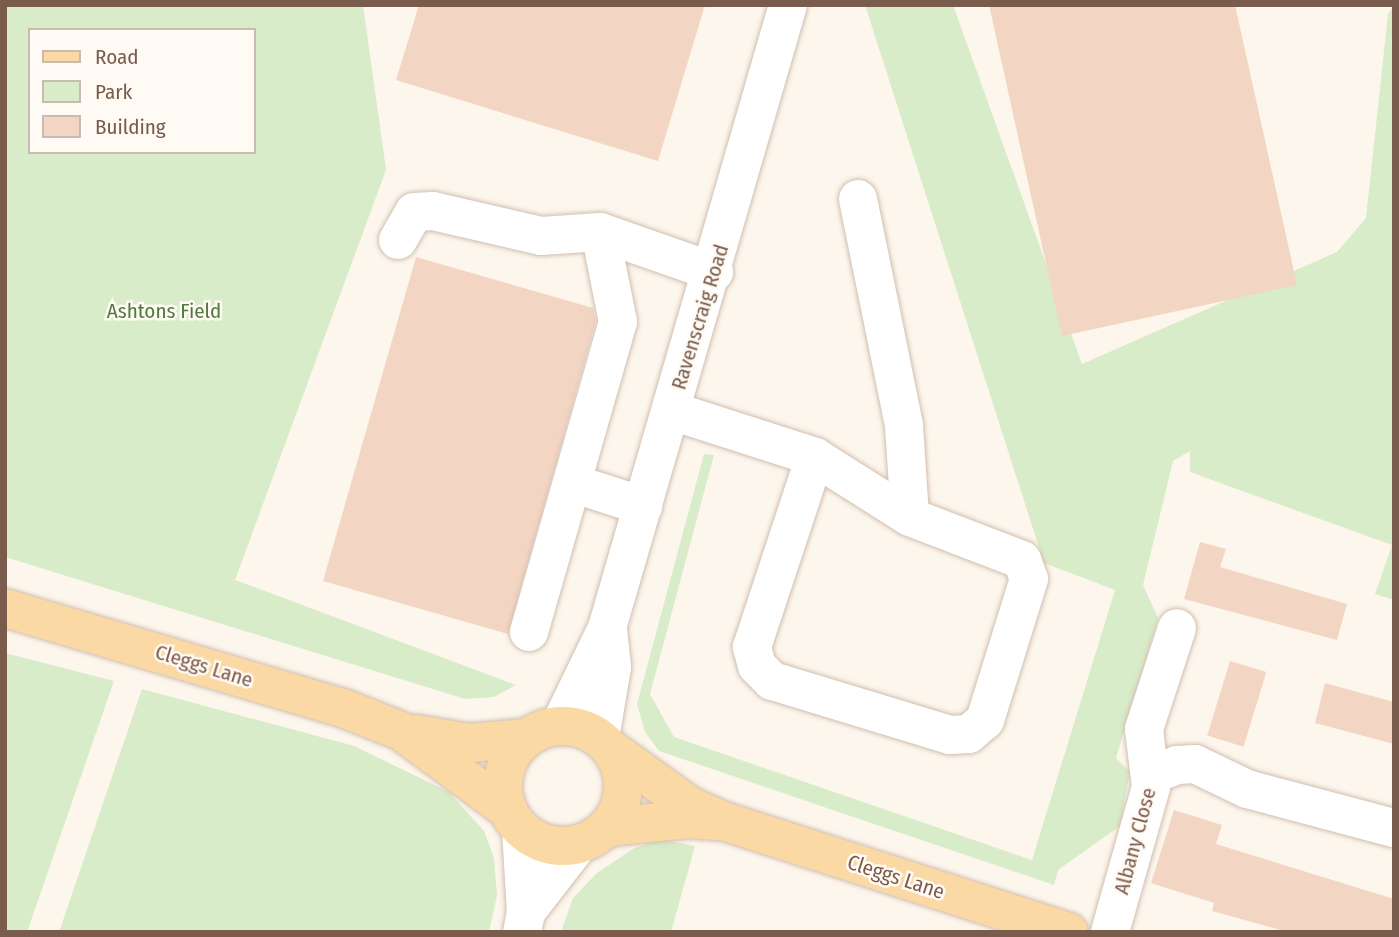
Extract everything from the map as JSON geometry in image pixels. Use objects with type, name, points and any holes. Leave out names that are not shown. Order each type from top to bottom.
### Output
[{"type":"main road","name":"Cleggs Lane","points":[[5,608],[330,704],[401,731],[469,743],[543,732]]},
{"type":"main road","points":[[578,727],[606,744],[621,769],[624,789],[593,836],[557,846],[515,820],[505,768],[543,732],[578,727]]},
{"type":"main road","name":"Cleggs Lane","points":[[401,731],[515,820]]},
{"type":"main road","name":"Cleggs Lane","points":[[606,744],[690,806],[723,821],[1069,932]]},
{"type":"main road","name":"Cleggs Lane","points":[[593,836],[689,819],[723,821]]},
{"type":"street","name":"Ravenscraig Road","points":[[543,732],[607,628],[714,272],[788,5]]},
{"type":"street","points":[[858,199],[904,426],[910,517]]},
{"type":"street","points":[[398,240],[414,212],[433,211],[541,236],[600,232],[714,272]]},
{"type":"street","points":[[529,632],[618,322],[600,232]]},
{"type":"street","points":[[672,411],[815,457],[910,517],[1022,560],[1029,579],[985,720],[969,734],[950,735],[772,681],[757,666],[752,647],[815,457]]},
{"type":"street","points":[[572,483],[643,506]]},
{"type":"street","name":"Ravenscraig Road","points":[[606,744],[612,667],[607,628]]},
{"type":"street","name":"Albany Close","points":[[1110,932],[1151,775],[1144,729],[1177,628]]},
{"type":"street","points":[[1151,775],[1177,765],[1195,764],[1247,789],[1394,828]]},
{"type":"street","points":[[515,820],[524,922]]},
{"type":"street","points":[[524,922],[593,836]]},
{"type":"green space","name":"Ashtons Field","points":[[5,5],[363,5],[386,170],[235,580],[516,685],[494,697],[465,699],[5,557]]},
{"type":"green space","points":[[865,5],[953,5],[1082,364],[1337,252],[1366,218],[1388,14],[1394,5],[1394,600],[1375,594],[1392,545],[1190,472],[1190,451],[1173,461],[1143,585],[1158,618],[1116,758],[1130,772],[1120,826],[1058,870],[1054,885],[659,751],[645,732],[637,704],[704,454],[714,455],[650,694],[674,737],[1032,860],[1115,590],[1044,563]]},
{"type":"green space","points":[[5,653],[114,681],[27,932],[5,932]]},
{"type":"green space","points":[[142,689],[354,746],[449,792],[484,831],[494,858],[497,895],[489,932],[59,932]]},
{"type":"green space","points":[[660,839],[695,846],[671,932],[561,932],[573,898],[597,873],[633,849]]},
{"type":"building","points":[[419,5],[705,5],[658,161],[396,80]]},
{"type":"building","points":[[989,5],[1235,5],[1297,285],[1062,336]]},
{"type":"building","points":[[416,257],[593,308],[596,321],[508,634],[323,581]]},
{"type":"building","points":[[1200,542],[1226,549],[1220,567],[1347,604],[1337,640],[1184,599]]},
{"type":"building","points":[[1230,661],[1266,672],[1244,747],[1207,736]]},
{"type":"building","points":[[1325,683],[1394,702],[1394,744],[1315,723]]},
{"type":"building","points":[[1174,810],[1222,825],[1216,844],[1394,899],[1394,932],[1288,932],[1212,911],[1214,903],[1151,883]]}]
